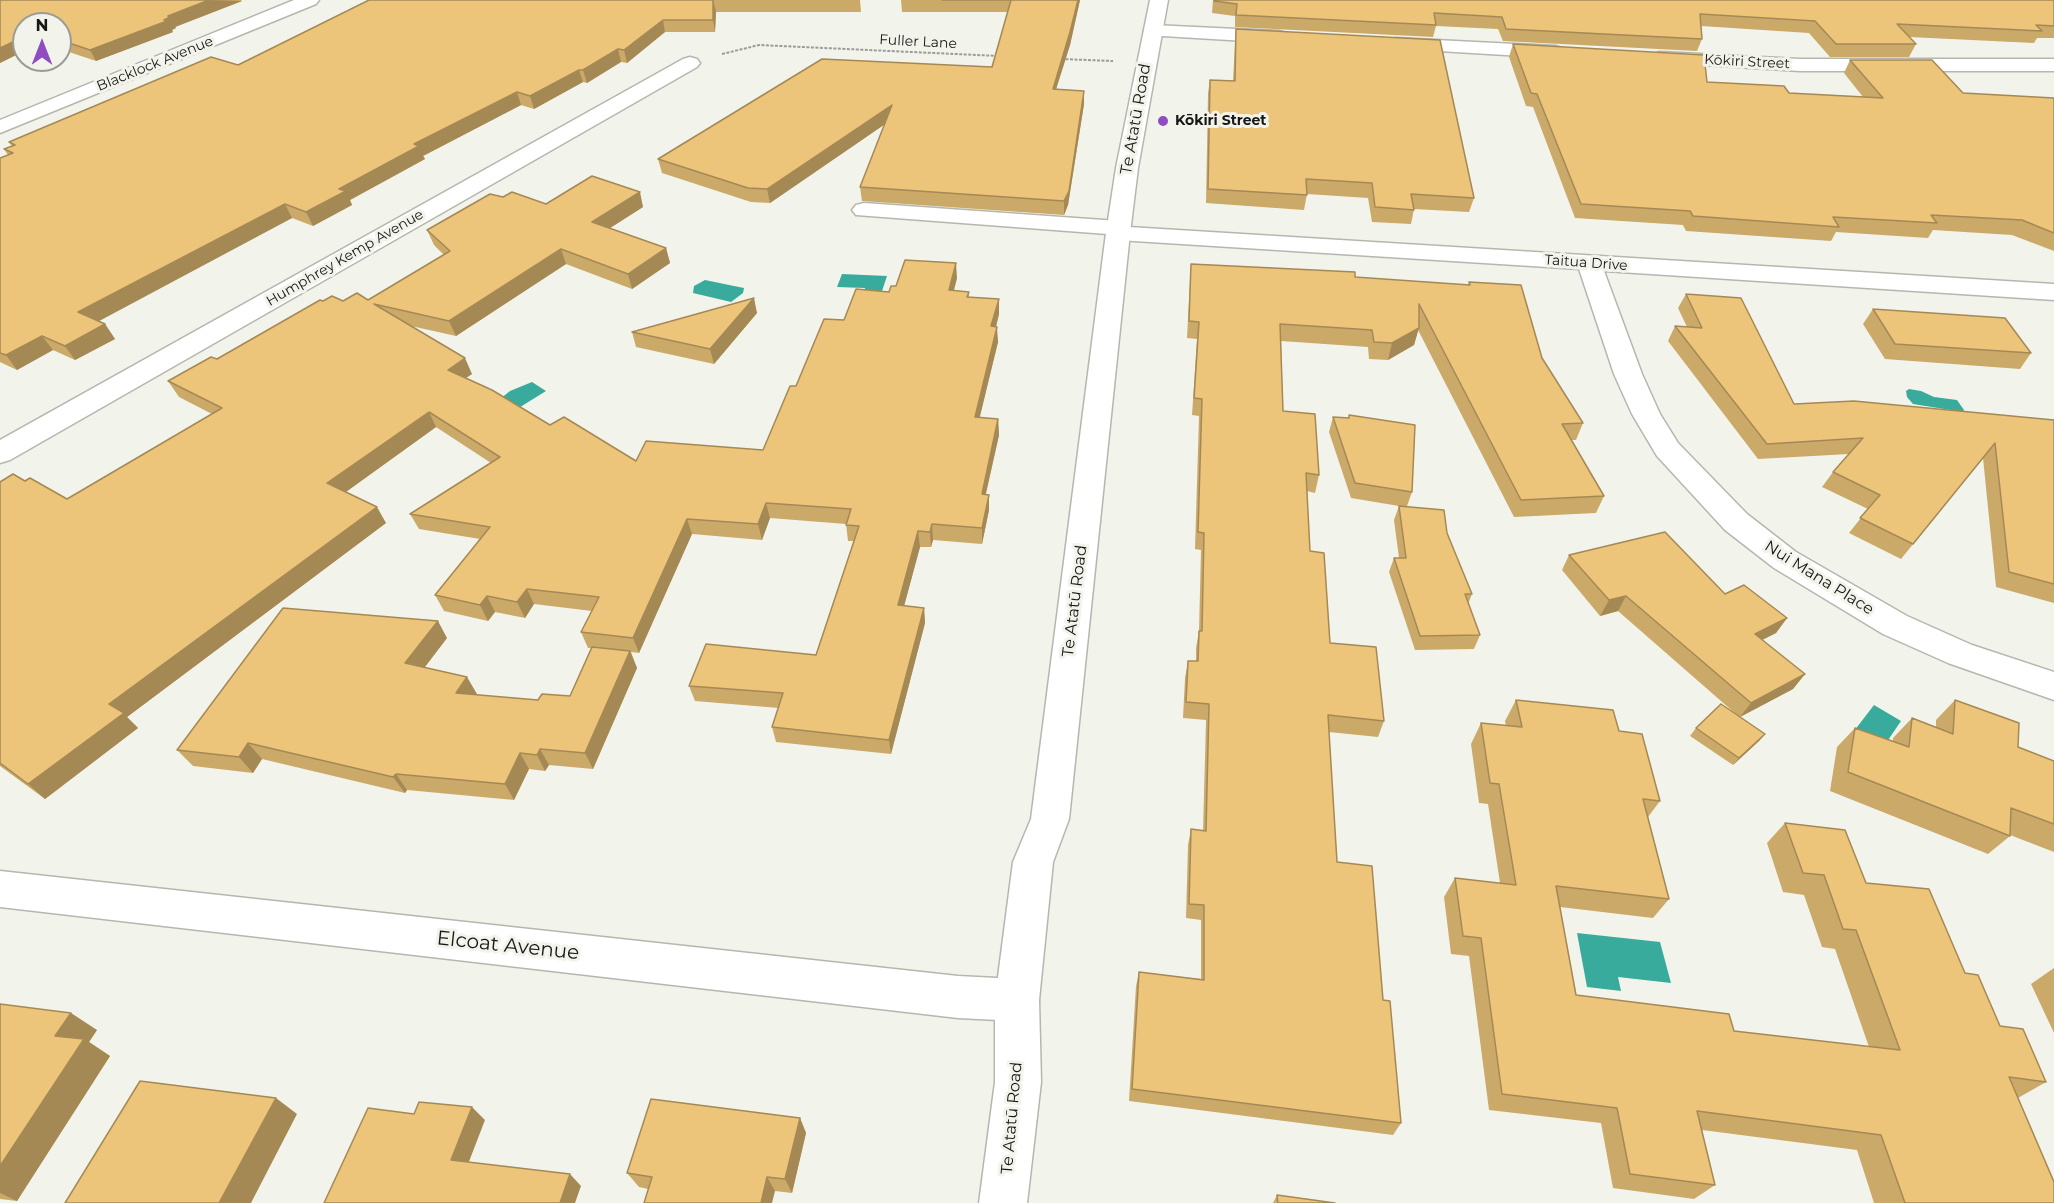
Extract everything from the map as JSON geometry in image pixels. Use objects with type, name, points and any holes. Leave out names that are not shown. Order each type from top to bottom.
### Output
[{"type":"street","name":"Blacklock Avenue","points":[[0,127],[310,0]]},
{"type":"street","name":"Te Atatū Road","points":[[1003,1203],[1018,1082],[1017,1000],[1034,862],[1050,819],[1118,230],[1127,168],[1160,0]]},
{"type":"street","points":[[1153,31],[1292,38]]},
{"type":"street","points":[[1375,42],[1576,53]]},
{"type":"street","name":"Kōkiri Street","points":[[1647,57],[1800,65],[2054,65]]},
{"type":"street","name":"Humphrey Kemp Avenue","points":[[0,453],[690,63]]},
{"type":"street","name":"Taitua Drive","points":[[864,210],[1589,264],[2054,291]]},
{"type":"street","name":"Nui Mana Place","points":[[1589,264],[1628,374],[1646,414],[1667,448],[1736,522],[1785,560],[1895,625],[1960,654],[2054,686]]},
{"type":"street","name":"Elcoat Avenue","points":[[0,889],[934,994],[1017,1000]]},
{"type":"path","name":"Fuller Lane","points":[[722,54],[759,45],[1007,56]]},
{"type":"path","points":[[1054,58],[1113,61]]},
{"type":"water","points":[[842,274],[887,276],[881,294],[864,293],[865,288],[837,287]]},
{"type":"water","points":[[705,280],[744,288],[743,293],[731,302],[693,293],[694,286]]},
{"type":"water","points":[[532,382],[546,391],[517,409],[490,407],[510,391]]},
{"type":"water","points":[[1909,389],[1934,397],[1957,400],[1964,410],[1963,412],[1913,404],[1907,397],[1906,391]]},
{"type":"water","points":[[1874,705],[1901,721],[1880,752],[1851,735]]},
{"type":"water","points":[[1577,933],[1660,942],[1671,983],[1618,977],[1621,991],[1587,987]]},
{"type":"building","points":[[0,0],[209,0],[168,16],[170,17],[164,20],[167,21],[90,50],[72,44],[72,12],[12,12],[12,42],[0,48]]},
{"type":"building","points":[[369,0],[713,0],[713,20],[663,20],[624,50],[618,49],[583,70],[530,96],[517,92],[414,144],[419,146],[339,189],[346,191],[306,212],[285,204],[78,312],[105,324],[65,346],[42,336],[6,355],[0,353],[0,158],[13,153],[4,149],[15,145],[9,142],[211,57],[238,65]]},
{"type":"building","points":[[1011,0],[1078,0],[1053,89],[1084,91],[1069,191],[1064,201],[860,187],[892,105],[767,189],[748,188],[658,159],[822,59],[992,67]]},
{"type":"building","points":[[1214,0],[2054,0],[2054,26],[2036,25],[2042,31],[1897,24],[1916,44],[1836,44],[1815,21],[1700,14],[1702,39],[1506,29],[1502,17],[1434,13],[1436,25],[1236,15],[1237,4]]},
{"type":"building","points":[[1236,29],[1440,40],[1474,198],[1411,194],[1414,210],[1375,207],[1372,183],[1306,179],[1307,195],[1208,189],[1210,80],[1235,81]]},
{"type":"building","points":[[1513,44],[1704,55],[1707,82],[1784,86],[1789,93],[1883,98],[1850,60],[1932,60],[1963,93],[2054,98],[2054,233],[2022,220],[1931,215],[1937,223],[1833,217],[1839,227],[1693,216],[1690,211],[1581,204],[1537,94],[1531,93]]},
{"type":"building","points":[[592,176],[640,192],[592,222],[666,248],[628,274],[561,249],[449,321],[374,304],[465,358],[448,370],[492,390],[550,425],[564,417],[636,461],[646,441],[763,450],[790,386],[796,386],[824,319],[844,320],[856,289],[889,292],[891,286],[896,286],[905,260],[956,263],[949,290],[969,292],[967,297],[999,299],[991,326],[997,327],[975,417],[998,419],[982,494],[989,495],[982,528],[932,524],[930,532],[918,531],[898,605],[924,608],[889,740],[772,727],[783,693],[689,686],[706,644],[816,655],[859,526],[846,525],[851,509],[766,503],[758,524],[687,519],[633,638],[581,632],[599,597],[527,589],[517,602],[487,596],[480,605],[435,595],[490,527],[410,514],[500,457],[429,412],[327,483],[377,507],[109,704],[124,713],[28,784],[0,763],[0,482],[13,474],[25,481],[30,478],[67,499],[222,408],[168,381],[211,357],[217,359],[320,300],[323,301],[332,296],[343,301],[357,293],[368,300],[450,251],[427,230],[490,194],[503,197],[512,192],[546,204]]},
{"type":"building","points":[[1191,264],[1355,272],[1355,277],[1470,285],[1469,282],[1521,285],[1542,358],[1583,423],[1562,424],[1604,496],[1521,500],[1419,304],[1419,328],[1392,343],[1374,342],[1372,330],[1280,324],[1283,411],[1315,414],[1319,475],[1306,473],[1310,551],[1324,553],[1330,643],[1376,647],[1384,721],[1328,715],[1337,862],[1372,866],[1383,1000],[1390,1001],[1401,1123],[1132,1089],[1139,972],[1204,980],[1204,905],[1189,904],[1191,829],[1206,831],[1209,704],[1186,702],[1188,661],[1198,661],[1199,631],[1202,631],[1204,533],[1198,532],[1202,399],[1194,398],[1199,322],[1189,321]]},
{"type":"building","points":[[1686,294],[1741,298],[1794,404],[1854,401],[2054,420],[2054,584],[2009,572],[1995,443],[1913,544],[1860,518],[1880,495],[1833,472],[1863,438],[1767,444],[1675,326],[1702,328]]},
{"type":"building","points":[[754,298],[710,349],[632,332]]},
{"type":"building","points":[[1873,309],[2005,318],[2031,353],[1895,344]]},
{"type":"building","points":[[1349,415],[1415,425],[1412,492],[1355,483],[1333,417],[1349,418]]},
{"type":"building","points":[[1399,506],[1444,510],[1447,533],[1472,594],[1465,594],[1480,635],[1420,636],[1394,558],[1406,558]]},
{"type":"building","points":[[1665,532],[1725,594],[1744,585],[1787,618],[1755,634],[1805,674],[1751,703],[1626,596],[1609,600],[1569,555]]},
{"type":"building","points":[[283,608],[438,621],[405,663],[467,677],[456,693],[538,700],[542,694],[570,696],[592,647],[630,651],[585,753],[540,749],[537,755],[520,753],[505,784],[396,774],[393,777],[248,743],[239,757],[177,750]]},
{"type":"building","points":[[1516,700],[1613,710],[1619,731],[1642,734],[1660,801],[1643,799],[1669,899],[1556,886],[1576,995],[1729,1014],[1734,1031],[1900,1050],[1856,930],[1843,929],[1824,875],[1803,873],[1785,823],[1845,830],[1866,883],[1929,889],[1965,973],[1978,975],[2000,1026],[2023,1029],[2046,1082],[2009,1077],[2054,1182],[2054,1203],[1905,1203],[1881,1135],[1697,1111],[1715,1185],[1630,1174],[1617,1108],[1502,1094],[1481,938],[1463,936],[1455,878],[1516,885],[1499,784],[1490,783],[1481,723],[1522,727]]},
{"type":"building","points":[[1955,700],[2019,723],[2018,747],[2054,761],[2054,824],[2011,808],[2010,836],[1848,772],[1855,728],[1909,747],[1912,718],[1953,734]]},
{"type":"building","points":[[1721,704],[1765,734],[1739,758],[1696,728]]},
{"type":"building","points":[[0,1004],[71,1013],[55,1036],[84,1039],[0,1166]]},
{"type":"building","points":[[140,1081],[276,1098],[219,1203],[65,1203]]},
{"type":"building","points":[[651,1099],[800,1118],[785,1179],[767,1177],[761,1203],[644,1203],[652,1177],[627,1173]]},
{"type":"building","points":[[419,1102],[472,1107],[451,1160],[570,1174],[560,1203],[324,1203],[368,1108],[414,1114]]},
{"type":"building","points":[[1277,1195],[1335,1203],[1278,1203]]},
{"type":"place","name":"Kōkiri Street","points":[[1163,121]]}]
